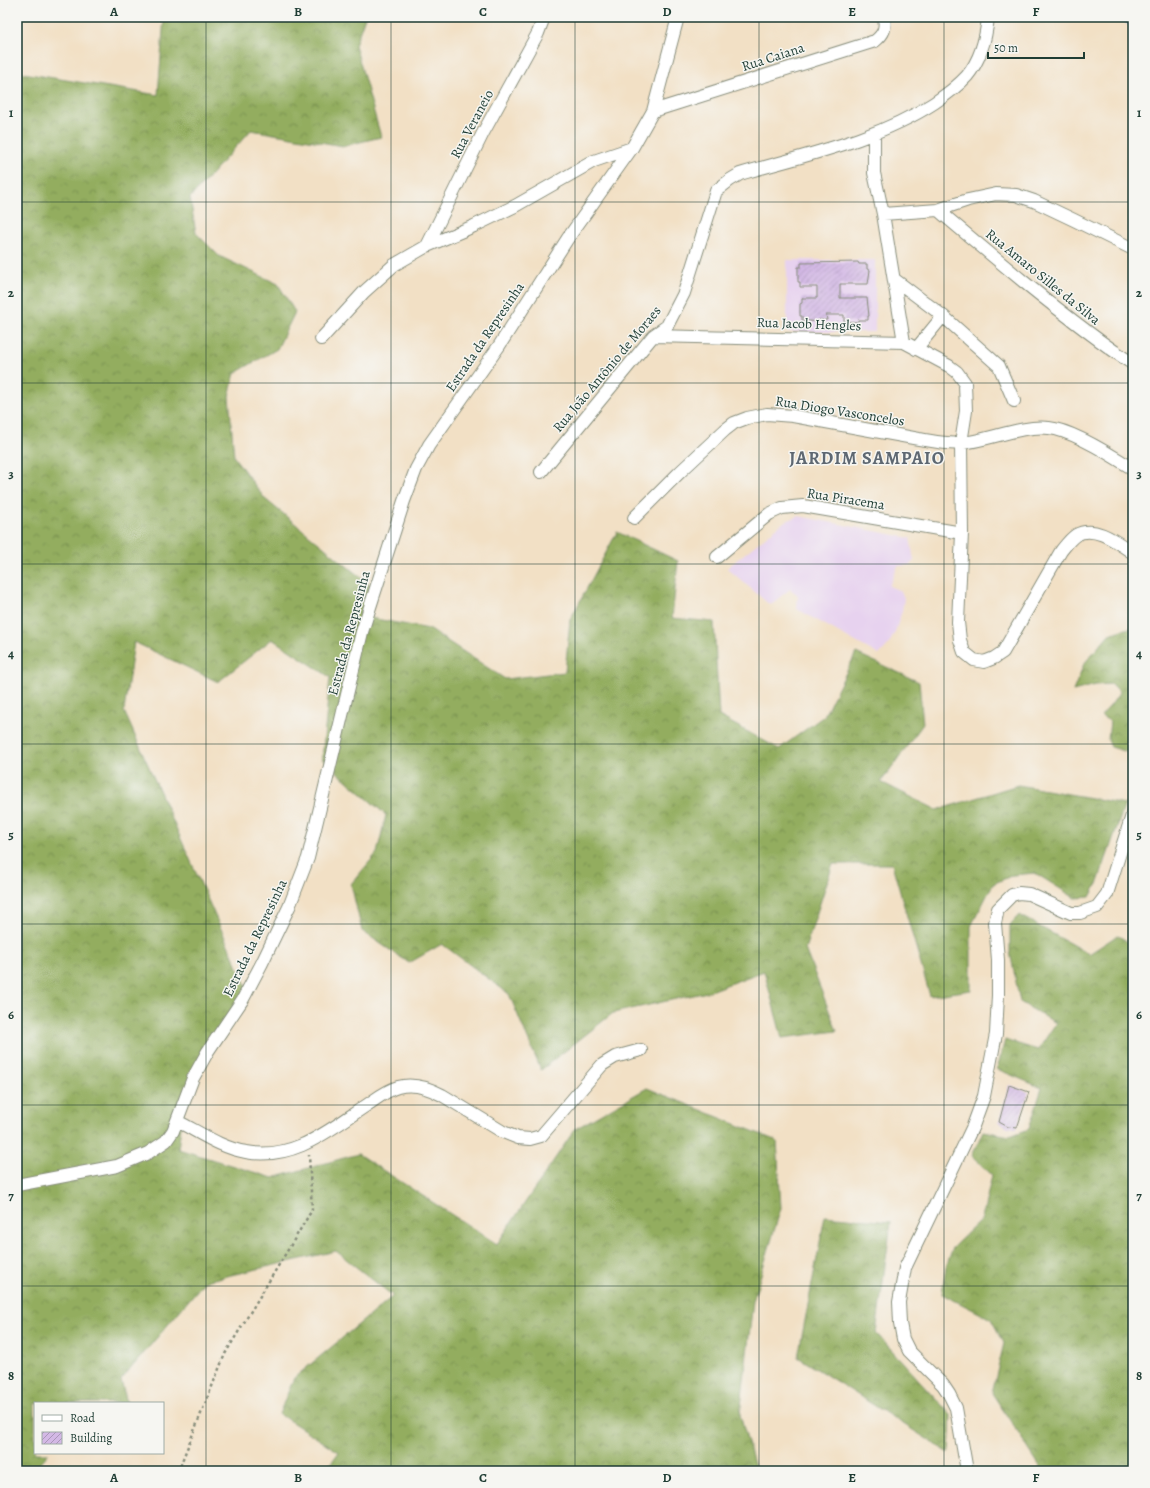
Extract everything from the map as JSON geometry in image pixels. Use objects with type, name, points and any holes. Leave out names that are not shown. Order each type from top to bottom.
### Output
[{"type":"street","name":"Rua Veraneio","points":[[427,246],[483,134],[538,33],[544,17]]},
{"type":"street","name":"Estrada da Represinha","points":[[17,1186],[117,1166],[148,1153],[166,1141],[173,1131],[193,1078],[204,1058],[243,999],[262,963],[289,907],[308,858],[362,632],[404,501],[416,470],[429,445],[499,346],[568,238],[632,148],[653,111],[678,17]]},
{"type":"street","name":"Rua Caiana","points":[[653,111],[785,68],[875,41],[882,36],[885,30],[884,17]]},
{"type":"street","name":"Rua João Antônio de Moraes","points":[[541,472],[653,336],[666,326],[684,293],[716,191],[722,185],[740,174],[874,134],[918,113],[959,85],[975,64],[984,46],[988,17]]},
{"type":"street","points":[[874,134],[874,173],[883,214],[904,342]]},
{"type":"street","points":[[321,339],[364,292],[394,265],[427,246],[474,226],[515,206],[594,161],[632,148]]},
{"type":"street","points":[[883,214],[938,210],[968,200],[996,194],[1016,195],[1054,210],[1133,249]]},
{"type":"street","name":"Rua Amaro Silles da Silva","points":[[938,210],[1077,325],[1109,349],[1133,364]]},
{"type":"street","points":[[894,279],[943,316],[999,366],[1014,401]]},
{"type":"street","points":[[916,349],[943,316]]},
{"type":"street","name":"Rua Jacob Hengles","points":[[653,336],[904,342],[949,366],[957,372],[965,383],[966,411],[961,443]]},
{"type":"street","name":"Rua Diogo Vasconcelos","points":[[634,518],[725,430],[734,423],[747,418],[767,414],[793,416],[919,439],[961,443],[1035,427],[1049,428],[1068,432],[1133,469]]},
{"type":"street","points":[[961,443],[962,533],[958,622],[960,640],[964,652],[974,660],[984,662],[1003,652],[1061,551],[1069,540],[1078,534],[1089,532],[1104,534],[1133,553]]},
{"type":"street","name":"Rua Piracema","points":[[717,557],[769,514],[782,508],[802,506],[962,533]]},
{"type":"street","points":[[968,1471],[956,1408],[950,1394],[909,1351],[903,1339],[900,1323],[899,1302],[905,1268],[973,1126],[984,1096],[996,1034],[998,995],[996,924],[998,909],[1012,895],[1018,893],[1029,894],[1071,913],[1080,913],[1097,907],[1107,894],[1133,812]]},
{"type":"street","points":[[177,1121],[229,1148],[247,1152],[278,1153],[292,1150],[308,1142],[398,1087],[419,1086],[442,1095],[503,1132],[518,1138],[530,1139],[541,1136],[602,1065],[615,1057],[642,1050]]},
{"type":"path","points":[[178,1471],[225,1354],[312,1210],[308,1142]]},
{"type":"shaded area","points":[[787,260],[875,260],[875,332],[787,332]]},
{"type":"shaded area","points":[[798,516],[910,538],[914,561],[910,565],[898,566],[889,586],[901,591],[904,598],[902,611],[889,644],[879,655],[797,609],[798,595],[790,589],[770,605],[727,568],[784,522]]},
{"type":"green space","points":[[164,17],[365,17],[355,45],[381,137],[343,146],[251,130],[190,198],[196,233],[219,256],[278,284],[295,312],[277,349],[235,373],[229,396],[234,457],[265,499],[370,585],[360,616],[429,629],[505,679],[565,672],[570,620],[617,532],[678,561],[672,618],[714,622],[719,716],[779,749],[824,716],[856,653],[919,682],[923,724],[881,782],[937,810],[1018,785],[1125,804],[1098,882],[1090,897],[1075,898],[1035,873],[1013,875],[993,884],[971,926],[971,990],[930,996],[892,864],[833,864],[805,949],[837,1031],[782,1038],[764,971],[707,992],[613,1013],[541,1070],[509,994],[442,944],[409,963],[362,931],[351,884],[377,853],[386,815],[322,759],[330,677],[272,639],[218,682],[134,642],[124,711],[249,992],[186,1091],[178,1149],[273,1178],[358,1154],[497,1244],[575,1129],[647,1088],[777,1141],[781,1208],[753,1301],[740,1415],[756,1471],[325,1471],[339,1452],[279,1414],[294,1378],[393,1296],[336,1251],[205,1281],[121,1380],[127,1402],[34,1402],[34,1454],[48,1454],[33,1471],[17,1471],[17,72],[158,95]]},
{"type":"green space","points":[[1133,627],[1133,749],[1128,752],[1111,747],[1108,740],[1110,721],[1101,716],[1120,692],[1112,684],[1096,685],[1073,691],[1084,664],[1109,634]]},
{"type":"green space","points":[[1019,915],[1089,954],[1118,935],[1133,946],[1133,1471],[1043,1471],[992,1393],[1004,1343],[991,1319],[942,1294],[946,1267],[953,1247],[982,1219],[992,1175],[972,1156],[983,1131],[1010,1136],[1029,1129],[1042,1088],[997,1069],[1005,1040],[1038,1050],[1056,1023],[1020,1002],[1010,952],[1010,925]]},
{"type":"green space","points":[[825,1216],[891,1222],[876,1333],[951,1415],[949,1453],[798,1357]]},
{"type":"building","points":[[858,262],[859,264],[867,264],[867,269],[870,270],[868,284],[840,284],[840,298],[867,298],[868,320],[858,320],[858,322],[844,321],[844,315],[826,315],[827,320],[818,320],[817,322],[802,320],[802,316],[800,316],[800,304],[802,303],[802,298],[817,298],[817,287],[800,287],[800,282],[798,282],[798,267],[801,267],[801,263]]},
{"type":"building","points":[[1009,1085],[1029,1092],[1017,1128],[1008,1127],[999,1122]]},
{"type":"waterway","points":[[1121,17],[1133,26]]},
{"type":"district","name":"JARDIM SAMPAIO","points":[[867,458]]}]
